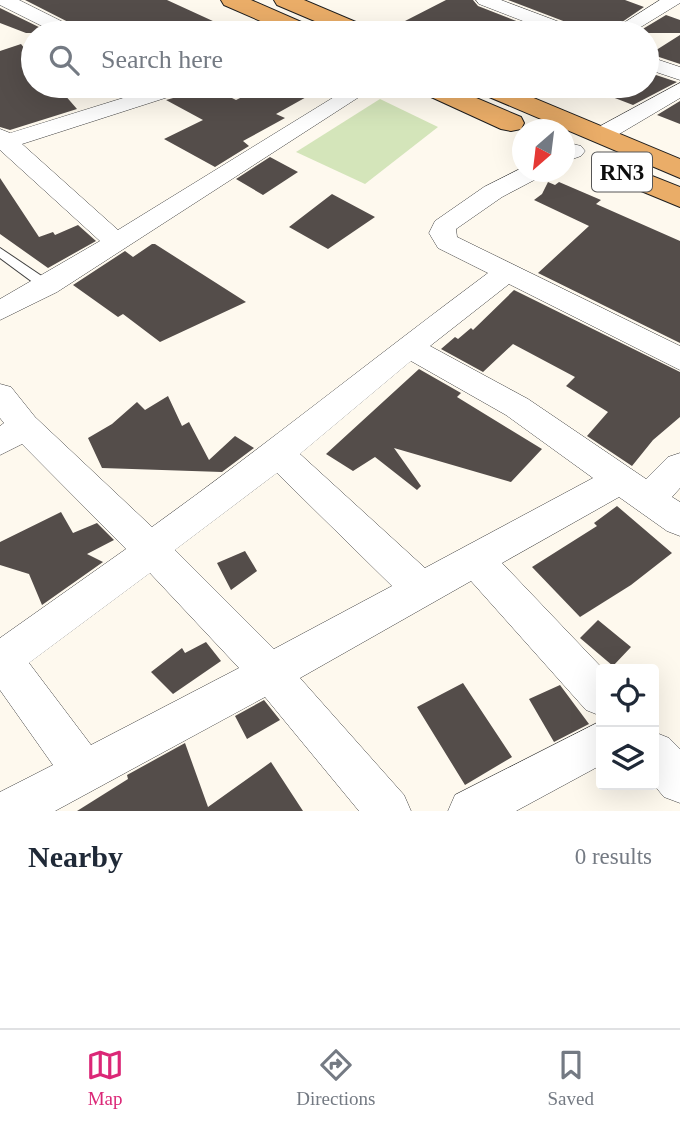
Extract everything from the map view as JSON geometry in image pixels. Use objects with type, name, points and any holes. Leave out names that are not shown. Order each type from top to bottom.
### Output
[{"type":"highway","points":[[232,0],[280,21]]},
{"type":"highway","points":[[289,1],[335,21]]},
{"type":"highway","points":[[453,98],[512,124]]},
{"type":"highway","name":"RN3","points":[[513,98],[680,169]]},
{"type":"highway","name":"RN3","points":[[575,154],[680,198]]},
{"type":"street","points":[[0,2],[6,0],[47,21]]},
{"type":"street","points":[[485,0],[510,3],[547,21]]},
{"type":"street","points":[[640,0],[667,4]]},
{"type":"street","points":[[638,21],[667,4]]},
{"type":"street","points":[[659,66],[680,74]]},
{"type":"street","points":[[601,135],[680,89]]},
{"type":"street","points":[[2,140],[138,98]]},
{"type":"street","points":[[0,311],[47,286],[347,98]]},
{"type":"street","points":[[2,140],[116,242]]},
{"type":"street","points":[[514,182],[468,208],[444,226],[442,233],[447,242],[680,359]]},
{"type":"street","points":[[84,771],[1,659],[152,551],[506,273]]},
{"type":"street","points":[[409,347],[517,407],[680,522]]},
{"type":"street","points":[[0,395],[12,434],[152,551],[270,673],[388,811]]},
{"type":"street","points":[[278,454],[422,590]]},
{"type":"street","points":[[10,811],[475,560],[633,490],[680,466]]},
{"type":"street","points":[[475,560],[596,691]]},
{"type":"street","points":[[471,811],[596,745]]},
{"type":"street","points":[[659,758],[680,781]]},
{"type":"lane","points":[[0,252],[47,286]]},
{"type":"green space","points":[[380,99],[438,127],[365,184],[296,152]]},
{"type":"building","points":[[25,0],[167,0],[213,21],[66,21]]},
{"type":"building","points":[[446,0],[473,0],[478,6],[516,21],[405,21]]},
{"type":"building","points":[[508,0],[625,0],[644,7],[624,21],[563,21]]},
{"type":"building","points":[[0,8],[27,21],[21,21],[21,31],[0,23]]},
{"type":"building","points":[[666,15],[680,20],[680,33],[659,33],[659,21],[656,21]]},
{"type":"building","points":[[680,35],[680,64],[659,57],[659,48]]},
{"type":"building","points":[[21,44],[21,98],[67,98],[77,109],[10,130],[0,127],[0,51]]},
{"type":"building","points":[[659,76],[677,82],[659,91]]},
{"type":"building","points":[[305,98],[276,114],[285,118],[243,141],[249,146],[215,167],[164,139],[203,120],[166,100]]},
{"type":"building","points":[[615,98],[646,98],[633,105]]},
{"type":"building","points":[[680,101],[680,124],[657,115]]},
{"type":"building","points":[[270,157],[298,172],[263,195],[236,179]]},
{"type":"building","points":[[0,178],[39,237],[53,232],[55,235],[78,225],[96,241],[48,268],[0,234]]},
{"type":"building","points":[[548,182],[555,185],[559,182],[601,200],[596,204],[680,241],[680,343],[538,273],[589,226],[534,200],[542,194]]},
{"type":"building","points":[[332,194],[375,217],[328,249],[289,227]]},
{"type":"building","points":[[152,244],[246,302],[160,342],[123,314],[118,317],[73,285],[125,251],[133,257]]},
{"type":"building","points":[[514,290],[680,372],[680,417],[653,440],[632,466],[587,436],[608,412],[566,386],[575,377],[513,344],[483,372],[441,349],[455,337],[458,339],[471,328],[473,330]]},
{"type":"building","points":[[419,369],[461,393],[457,397],[542,449],[511,482],[394,448],[421,486],[417,490],[375,457],[353,471],[326,454]]},
{"type":"building","points":[[168,396],[182,426],[189,422],[209,460],[235,436],[254,448],[222,472],[102,468],[88,438],[112,424],[137,402],[145,410]]},
{"type":"building","points":[[617,506],[672,553],[631,585],[580,617],[532,567],[597,526],[594,523]]},
{"type":"building","points":[[61,512],[73,533],[97,523],[114,540],[87,554],[103,562],[42,605],[29,574],[0,565],[0,542]]},
{"type":"building","points":[[245,551],[257,571],[231,590],[217,563]]},
{"type":"building","points":[[598,620],[631,647],[615,664],[611,664],[580,638]]},
{"type":"building","points":[[206,642],[221,661],[173,694],[151,672],[182,648],[185,653]]},
{"type":"building","points":[[463,683],[512,757],[465,785],[417,707]]},
{"type":"building","points":[[560,685],[589,724],[554,742],[529,699]]},
{"type":"building","points":[[264,700],[280,720],[247,739],[235,716]]},
{"type":"building","points":[[185,743],[208,807],[271,762],[303,811],[77,811],[128,779],[127,775]]}]
